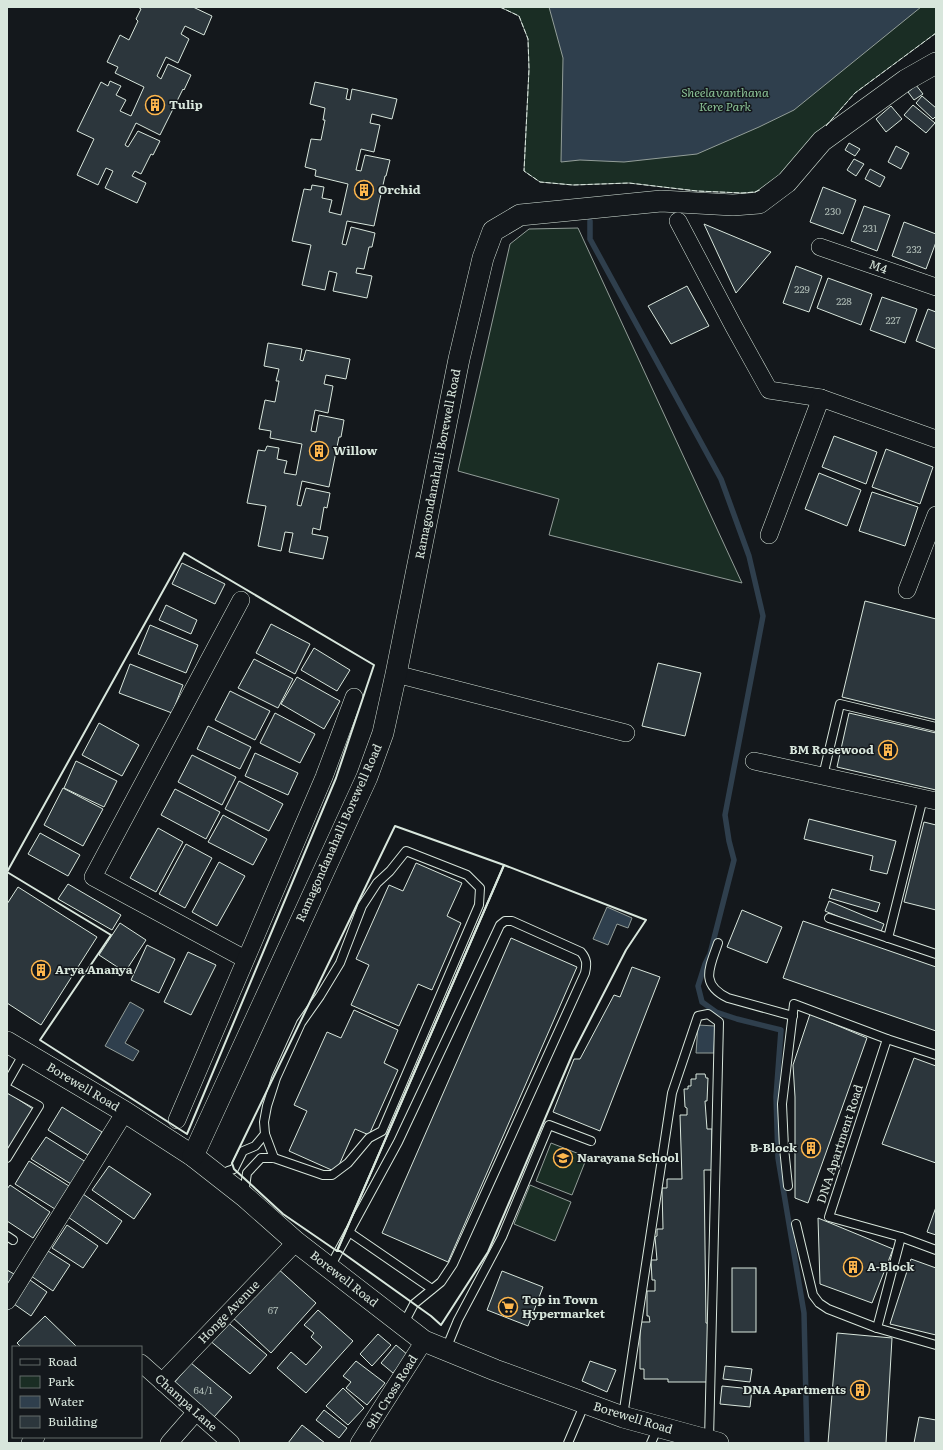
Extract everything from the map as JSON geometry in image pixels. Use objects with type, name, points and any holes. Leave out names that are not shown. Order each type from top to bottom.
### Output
[{"type":"street","name":"Ramagondanahalli Borewell Road","points":[[193,1156],[367,777],[383,733],[459,359],[483,258],[493,231],[520,216],[571,210],[662,201],[733,205],[759,203],[787,182],[822,141],[906,80],[936,63]]},
{"type":"street","points":[[678,221],[769,390],[821,398],[936,438]]},
{"type":"street","name":"M4","points":[[820,247],[936,287]]},
{"type":"street","points":[[769,534],[821,398]]},
{"type":"street","points":[[907,590],[936,515]]},
{"type":"street","points":[[241,600],[93,878],[245,958]]},
{"type":"street","points":[[396,674],[626,733]]},
{"type":"street","points":[[177,1120],[245,958],[324,777],[354,697]]},
{"type":"street","points":[[754,761],[929,800]]},
{"type":"street","name":"Borewell Road","points":[[7,1042],[125,1112],[193,1156],[244,1196],[296,1242],[424,1341],[495,1370],[623,1417],[654,1435],[713,1442]]},
{"type":"street","points":[[7,1301],[125,1112]]},
{"type":"street","name":"Honge Avenue","points":[[162,1382],[296,1242]]},
{"type":"street","name":"9th Cross Road","points":[[359,1443],[424,1341]]},
{"type":"street","name":"Champa Lane","points":[[142,1364],[231,1443]]},
{"type":"street","points":[[169,1443],[196,1412]]},
{"type":"lane","points":[[823,776],[840,704],[936,727]]},
{"type":"lane","points":[[888,938],[929,800]]},
{"type":"lane","points":[[244,1196],[247,1173],[261,1158],[274,1158],[323,1175],[332,1176],[348,1163],[368,1138],[382,1131],[479,905],[480,888],[467,875],[406,851],[390,871],[376,883],[362,906],[340,963],[320,996],[301,1023],[276,1078],[267,1106],[264,1122],[265,1134],[274,1158]]},
{"type":"lane","points":[[829,918],[936,954]]},
{"type":"lane","points":[[330,1268],[398,1142],[500,925],[505,922],[512,921],[581,952],[585,957],[587,965],[585,973],[453,1264],[441,1282],[414,1304],[403,1324]]},
{"type":"lane","points":[[718,943],[708,976],[709,982],[718,992],[728,998],[793,1016]]},
{"type":"lane","points":[[788,1186],[784,1148],[782,1104],[794,1004],[887,1039],[936,1055]]},
{"type":"lane","points":[[623,1417],[672,1093],[698,1016],[708,1014],[719,1022],[713,1442]]},
{"type":"lane","name":"DNA Apartment Road","points":[[887,1039],[829,1217],[901,1237],[936,1250]]},
{"type":"lane","points":[[7,1083],[25,1053]]},
{"type":"lane","points":[[7,1088],[39,1106],[7,1158]]},
{"type":"lane","points":[[168,1141],[177,1120]]},
{"type":"lane","points":[[446,1349],[458,1320],[502,1237],[549,1125],[591,1141]]},
{"type":"lane","points":[[220,1178],[228,1171],[234,1169],[243,1151],[255,1146],[265,1134]]},
{"type":"lane","points":[[796,1224],[813,1295],[819,1303],[828,1309],[877,1328],[936,1345]]},
{"type":"lane","points":[[349,1232],[432,1290]]},
{"type":"lane","points":[[877,1328],[901,1237]]},
{"type":"lane","points":[[568,1443],[585,1403]]},
{"type":"green space","name":"Sheelavanthana Kere Park","points":[[500,7],[936,7],[936,33],[855,93],[777,181],[755,192],[742,193],[697,191],[629,183],[573,185],[540,182],[524,171],[529,69],[528,39],[519,16]]},
{"type":"green space","points":[[578,228],[742,583],[549,535],[559,499],[458,471],[510,244],[529,229]]},
{"type":"green space","points":[[551,1143],[587,1157],[572,1195],[536,1181]]},
{"type":"green space","points":[[530,1185],[571,1202],[555,1241],[514,1224]]},
{"type":"water","name":"Sheelavanthana Kere Park","points":[[549,7],[921,7],[794,110],[697,154],[624,162],[580,160],[561,162],[563,58]]},
{"type":"water","points":[[607,907],[632,918],[628,928],[617,924],[608,945],[593,939]]},
{"type":"water","points":[[130,1002],[144,1010],[125,1043],[139,1051],[133,1061],[105,1046]]},
{"type":"water","points":[[698,1025],[715,1026],[714,1053],[696,1053]]},
{"type":"building","name":"Tulip","points":[[138,7],[193,7],[212,16],[204,35],[185,26],[181,34],[189,39],[178,63],[166,57],[157,76],[161,79],[168,64],[191,75],[160,135],[136,123],[125,145],[128,147],[138,131],[160,141],[153,155],[151,154],[141,174],[135,171],[132,176],[146,183],[137,203],[105,188],[113,171],[106,168],[98,185],[77,175],[94,139],[77,131],[101,82],[108,86],[110,81],[121,86],[116,95],[126,100],[120,111],[131,116],[144,87],[115,73],[118,67],[107,62],[120,35],[129,40],[138,21],[136,19],[141,9]]},
{"type":"building","name":"Orchid","points":[[315,82],[348,89],[346,99],[350,100],[352,89],[397,99],[392,119],[372,114],[370,123],[380,125],[374,152],[361,149],[356,170],[361,171],[365,155],[390,160],[374,226],[347,221],[342,244],[346,245],[351,227],[375,233],[372,247],[369,247],[364,269],[357,268],[356,273],[372,276],[367,298],[333,291],[337,273],[329,271],[325,290],[302,285],[311,245],[292,241],[304,189],[311,190],[312,185],[324,187],[322,198],[332,200],[329,212],[341,215],[348,184],[315,176],[316,170],[305,167],[311,139],[321,140],[325,120],[323,120],[325,108],[310,104]]},
{"type":"building","points":[[916,85],[923,94],[914,100],[908,92]]},
{"type":"building","points":[[922,96],[936,108],[936,116],[933,119],[916,103]]},
{"type":"building","points":[[913,105],[935,123],[926,133],[904,115]]},
{"type":"building","points":[[891,106],[902,119],[886,132],[876,119]]},
{"type":"building","points":[[849,143],[860,149],[855,156],[845,150]]},
{"type":"building","points":[[896,146],[909,153],[901,169],[888,162]]},
{"type":"building","points":[[854,159],[864,164],[856,176],[847,170]]},
{"type":"building","points":[[870,169],[885,177],[880,187],[865,179]]},
{"type":"building","points":[[823,187],[856,200],[843,234],[810,222]]},
{"type":"building","points":[[864,206],[890,215],[877,251],[851,241]]},
{"type":"building","points":[[904,222],[936,234],[936,242],[926,269],[892,256]]},
{"type":"building","points":[[704,224],[771,252],[736,293]]},
{"type":"building","points":[[796,266],[822,276],[809,312],[783,303]]},
{"type":"building","points":[[828,278],[872,294],[861,325],[817,308]]},
{"type":"building","points":[[687,286],[709,326],[671,344],[648,306]]},
{"type":"building","points":[[882,297],[917,309],[905,343],[870,330]]},
{"type":"building","points":[[928,309],[936,312],[936,349],[916,341]]},
{"type":"building","name":"Willow","points":[[268,343],[302,349],[300,360],[303,361],[306,350],[350,359],[346,379],[326,375],[324,384],[333,386],[328,413],[315,410],[311,431],[316,432],[319,415],[344,420],[329,487],[302,481],[297,505],[301,506],[306,488],[330,493],[327,508],[324,507],[320,530],[313,528],[312,534],[328,537],[323,559],[289,552],[293,533],[285,532],[281,551],[258,546],[266,506],[247,503],[258,450],[265,451],[267,446],[279,448],[277,459],[287,461],[284,473],[296,475],[302,444],[270,438],[271,431],[259,429],[265,400],[275,402],[279,381],[276,381],[279,369],[264,366]]},
{"type":"building","points":[[834,436],[877,452],[866,484],[822,467]]},
{"type":"building","points":[[886,449],[933,467],[920,504],[872,487]]},
{"type":"building","points":[[819,473],[861,490],[847,526],[805,509]]},
{"type":"building","points":[[872,492],[918,507],[905,546],[859,531]]},
{"type":"building","points":[[182,563],[225,584],[215,604],[172,584]]},
{"type":"building","points":[[865,601],[936,619],[936,720],[842,697]]},
{"type":"building","points":[[166,605],[197,620],[191,634],[159,620]]},
{"type":"building","points":[[271,624],[310,644],[295,674],[256,653]]},
{"type":"building","points":[[150,625],[198,645],[186,673],[138,654]]},
{"type":"building","points":[[314,648],[350,670],[337,691],[301,670]]},
{"type":"building","points":[[254,659],[293,679],[278,708],[238,688]]},
{"type":"building","points":[[658,663],[701,673],[685,736],[642,726]]},
{"type":"building","points":[[130,664],[183,685],[172,713],[119,693]]},
{"type":"building","points":[[297,677],[340,701],[324,729],[281,704]]},
{"type":"building","points":[[230,691],[270,711],[255,740],[215,720]]},
{"type":"building","points":[[275,713],[315,734],[300,763],[260,743]]},
{"type":"building","name":"BM Rosewood","points":[[849,713],[936,733],[936,790],[837,767]]},
{"type":"building","points":[[99,723],[139,745],[122,776],[82,755]]},
{"type":"building","points":[[208,726],[251,747],[240,769],[197,749]]},
{"type":"building","points":[[255,753],[298,773],[288,795],[245,776]]},
{"type":"building","points":[[192,755],[236,777],[222,805],[178,782]]},
{"type":"building","points":[[76,761],[117,781],[104,807],[64,788]]},
{"type":"building","points":[[239,781],[283,804],[269,831],[225,809]]},
{"type":"building","points":[[63,788],[103,809],[83,846],[44,825]]},
{"type":"building","points":[[175,789],[220,812],[206,839],[161,815]]},
{"type":"building","points":[[223,815],[267,839],[253,865],[208,842]]},
{"type":"building","points":[[809,819],[896,841],[887,874],[870,870],[873,856],[804,839]]},
{"type":"building","points":[[924,822],[936,825],[936,910],[904,902]]},
{"type":"building","points":[[158,828],[183,842],[156,892],[130,878]]},
{"type":"building","points":[[40,833],[80,855],[68,876],[28,854]]},
{"type":"building","points":[[186,844],[212,858],[185,908],[159,894]]},
{"type":"building","points":[[219,862],[245,876],[217,926],[192,912]]},
{"type":"building","points":[[416,863],[462,883],[447,916],[461,923],[432,990],[418,984],[399,1026],[351,1005],[369,965],[356,959],[389,885],[403,891]]},
{"type":"building","points":[[68,884],[121,915],[112,930],[58,899]]},
{"type":"building","name":"Arya Ananya","points":[[18,887],[97,937],[41,1025],[7,1003],[7,904]]},
{"type":"building","points":[[832,889],[880,903],[877,912],[829,898]]},
{"type":"building","points":[[829,901],[884,924],[880,934],[825,911]]},
{"type":"building","points":[[742,910],[782,927],[767,963],[727,947]]},
{"type":"building","points":[[803,921],[936,967],[936,1031],[783,978]]},
{"type":"building","points":[[120,923],[146,940],[125,972],[99,955]]},
{"type":"building","points":[[511,938],[577,967],[448,1262],[382,1233]]},
{"type":"building","points":[[147,945],[175,959],[159,993],[131,980]]},
{"type":"building","points":[[188,952],[216,965],[191,1015],[164,1002]]},
{"type":"building","points":[[632,967],[660,977],[600,1131],[553,1112],[574,1059],[580,1059],[614,995],[620,997]]},
{"type":"building","points":[[354,1010],[398,1030],[384,1063],[398,1070],[369,1135],[355,1129],[336,1172],[289,1151],[307,1111],[294,1105],[327,1032],[341,1038]]},
{"type":"building","name":"B-Block","points":[[810,1014],[867,1038],[808,1203],[795,1198],[795,1097],[793,1065]]},
{"type":"building","points":[[914,1058],[936,1066],[936,1163],[882,1144]]},
{"type":"building","points":[[696,1074],[705,1074],[706,1078],[708,1078],[707,1101],[705,1101],[707,1129],[712,1129],[712,1170],[704,1170],[706,1323],[711,1324],[708,1382],[668,1382],[668,1379],[644,1379],[644,1369],[640,1369],[640,1322],[650,1322],[649,1316],[647,1316],[647,1291],[655,1291],[655,1280],[652,1280],[651,1260],[657,1260],[655,1237],[657,1236],[657,1229],[663,1229],[662,1188],[667,1188],[667,1179],[682,1179],[680,1115],[687,1115],[684,1089],[688,1089],[688,1086],[691,1086],[691,1079],[696,1079]]},
{"type":"building","points":[[7,1092],[33,1109],[7,1154]]},
{"type":"building","points":[[62,1107],[102,1132],[88,1155],[48,1130]]},
{"type":"building","points":[[46,1137],[86,1162],[71,1184],[31,1159]]},
{"type":"building","points":[[29,1161],[69,1186],[55,1209],[15,1184]]},
{"type":"building","points":[[109,1166],[151,1194],[134,1219],[92,1190]]},
{"type":"building","points":[[10,1185],[50,1212],[33,1238],[7,1221],[7,1189]]},
{"type":"building","points":[[83,1194],[122,1221],[107,1244],[68,1217]]},
{"type":"building","points":[[936,1207],[936,1235],[927,1232]]},
{"type":"building","name":"A-Block","points":[[818,1218],[893,1249],[872,1303],[820,1284]]},
{"type":"building","points":[[67,1225],[98,1246],[83,1268],[52,1248]]},
{"type":"building","points":[[48,1251],[70,1265],[53,1291],[31,1276]]},
{"type":"building","points":[[911,1259],[936,1268],[936,1335],[890,1324]]},
{"type":"building","points":[[276,1267],[316,1303],[271,1353],[231,1316]]},
{"type":"building","points":[[732,1268],[756,1268],[756,1332],[732,1332]]},
{"type":"building","points":[[7,1270],[14,1274],[7,1285]]},
{"type":"building","points":[[502,1271],[543,1287],[528,1326],[487,1310]]},
{"type":"building","points":[[30,1280],[47,1292],[31,1316],[14,1304]]},
{"type":"building","points":[[318,1310],[353,1341],[306,1393],[277,1368],[291,1352],[306,1365],[322,1347],[311,1337],[314,1333],[304,1325]]},
{"type":"building","points":[[45,1316],[76,1346],[20,1346],[17,1343]]},
{"type":"building","points":[[225,1320],[267,1355],[250,1374],[209,1340]]},
{"type":"building","name":"DNA Apartments","points":[[837,1333],[892,1338],[886,1443],[828,1443]]},
{"type":"building","points":[[378,1334],[391,1345],[372,1366],[360,1354]]},
{"type":"building","points":[[396,1345],[408,1355],[393,1373],[381,1363]]},
{"type":"building","points":[[356,1361],[385,1383],[367,1405],[346,1388],[351,1382],[343,1376]]},
{"type":"building","points":[[590,1361],[616,1370],[607,1392],[582,1381]]},
{"type":"building","points":[[191,1363],[232,1397],[214,1417],[174,1383]]},
{"type":"building","points":[[725,1366],[752,1369],[750,1382],[723,1379]]},
{"type":"building","points":[[722,1386],[752,1389],[750,1407],[720,1404]]},
{"type":"building","points":[[343,1388],[364,1408],[348,1425],[326,1406]]},
{"type":"building","points":[[324,1410],[347,1428],[339,1438],[316,1420]]},
{"type":"building","points":[[919,1417],[936,1420],[936,1443],[914,1443]]},
{"type":"building","points":[[302,1425],[325,1443],[288,1443]]},
{"type":"waterway","points":[[590,221],[590,239],[721,479],[749,556],[763,616],[725,815],[734,860],[710,954],[698,986],[702,1002],[716,1012],[781,1030],[776,1097],[778,1158],[804,1313],[807,1443]]},
{"type":"fence","points":[[500,7],[519,16],[528,39],[529,69],[524,171],[540,182],[573,185],[629,183],[697,191],[742,193],[760,190]]},
{"type":"fence","points":[[826,126],[855,93],[936,33]]},
{"type":"wall","points":[[184,553],[374,665],[336,778],[187,1134],[40,1040],[111,935],[7,872],[184,553]]},
{"type":"wall","points":[[395,826],[504,865],[337,1251],[283,1214],[234,1169],[232,1163],[395,826]]},
{"type":"wall","points":[[504,865],[646,920],[626,950],[573,1053],[488,1252],[441,1325],[431,1316],[340,1251],[337,1251],[504,865]]},
{"type":"place","name":"Tulip","points":[[155,105]]},
{"type":"place","name":"Orchid","points":[[364,190]]},
{"type":"place","name":"Willow","points":[[319,451]]},
{"type":"place","name":"BM Rosewood","points":[[888,750]]},
{"type":"place","name":"Arya Ananya","points":[[41,970]]},
{"type":"place","name":"B-Block","points":[[811,1148]]},
{"type":"place","name":"Narayana School","points":[[563,1158]]},
{"type":"place","name":"A-Block","points":[[853,1267]]},
{"type":"place","name":"Top in Town Hypermarket","points":[[508,1307]]},
{"type":"place","name":"DNA Apartments","points":[[860,1390]]}]
